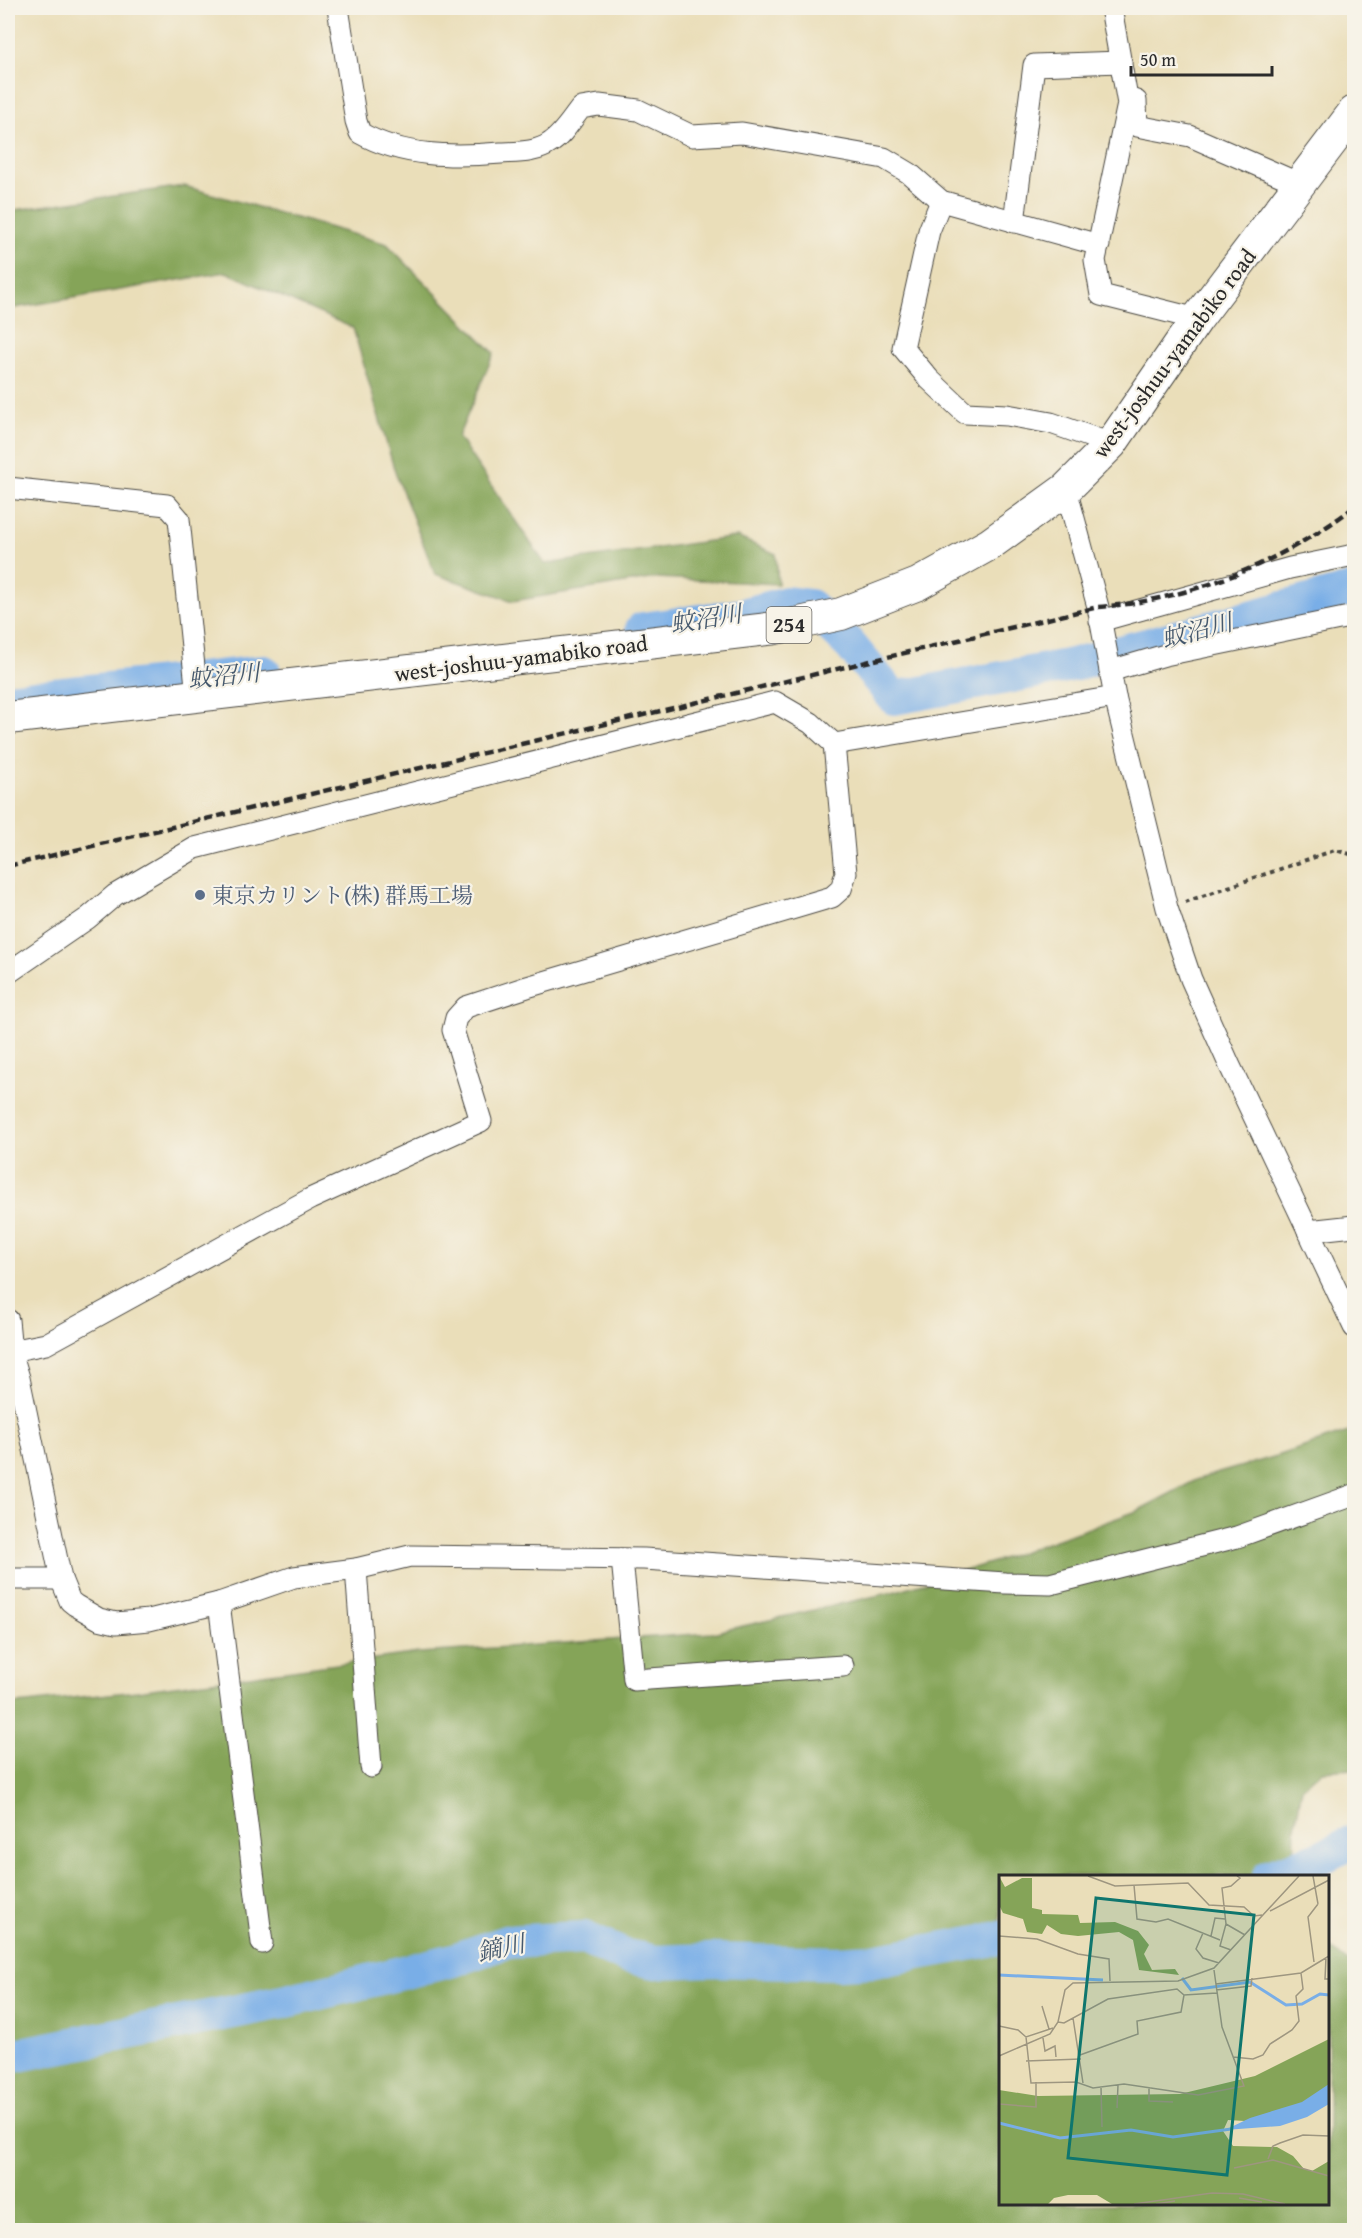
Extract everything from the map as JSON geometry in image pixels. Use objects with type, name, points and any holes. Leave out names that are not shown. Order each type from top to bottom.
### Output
[{"type":"highway","name":"west-joshuu-yamabiko road","points":[[8,718],[195,684],[776,628],[841,614],[918,584],[990,544],[1066,489],[1111,444],[1197,319],[1354,112]]},
{"type":"street","points":[[338,8],[356,121],[360,133],[374,141],[400,150],[436,155],[532,151],[552,143],[581,108],[599,105],[638,110],[692,136],[742,133],[884,158],[909,173],[941,201],[1099,245]]},
{"type":"street","points":[[1111,8],[1128,104],[1095,260],[1101,294],[1197,319]]},
{"type":"street","points":[[1014,222],[1034,65],[1120,62]]},
{"type":"street","points":[[1126,98],[1136,101],[1137,126],[1190,136],[1300,184]]},
{"type":"street","points":[[941,201],[929,231],[903,348],[929,379],[965,413],[1007,415],[1051,423],[1111,444]]},
{"type":"street","points":[[8,488],[167,505],[178,519],[195,684]]},
{"type":"street","points":[[1066,489],[1100,621],[1115,697],[1167,908],[1191,979],[1354,1327]]},
{"type":"street","points":[[1100,621],[1290,568],[1354,555]]},
{"type":"street","points":[[1110,671],[1165,655],[1354,616]]},
{"type":"street","points":[[834,744],[1115,697]]},
{"type":"street","points":[[8,973],[88,918],[115,895],[195,848],[775,702],[811,723],[834,744],[846,873],[841,889],[832,897],[466,1007],[456,1018],[453,1030],[481,1121],[310,1199],[46,1344],[11,1351]]},
{"type":"street","points":[[1308,1231],[1354,1226]]},
{"type":"street","points":[[8,1320],[13,1380],[61,1580],[70,1601],[75,1605],[99,1619],[116,1623],[149,1620],[219,1603],[294,1577],[356,1569],[410,1556],[622,1559],[1050,1584],[1237,1537],[1354,1495]]},
{"type":"street","points":[[622,1559],[634,1680],[843,1666]]},
{"type":"street","points":[[356,1569],[371,1767]]},
{"type":"street","points":[[8,1579],[61,1580]]},
{"type":"street","points":[[219,1603],[262,1943]]},
{"type":"path","points":[[1167,908],[1335,850],[1354,855]]},
{"type":"green space","points":[[184,186],[387,244],[494,353],[458,437],[545,564],[737,537],[776,554],[778,584],[656,578],[513,601],[435,574],[395,472],[353,328],[226,272],[8,309],[8,211]]},
{"type":"green space","points":[[1354,1430],[1354,1769],[1322,1771],[1302,1788],[1295,1828],[1294,1875],[999,1875],[999,2205],[1329,2205],[1329,1947],[1354,1967],[1354,2230],[8,2230],[8,1705],[137,1691],[419,1653],[712,1633],[893,1592],[993,1562],[1137,1511],[1198,1479]]},
{"type":"water","points":[[1354,1829],[1354,1849],[1311,1857]]},
{"type":"waterway","name":"蚊沼川","points":[[642,629],[743,615],[787,603],[810,606],[850,645],[894,698],[1072,665],[1354,589]]},
{"type":"waterway","name":"蚊沼川","points":[[8,700],[264,672]]},
{"type":"waterway","name":"鏑川","points":[[1272,1875],[1322,1857],[1354,1841]]},
{"type":"waterway","name":"鏑川","points":[[8,2057],[283,2002],[454,1960],[506,1942],[584,1938],[625,1956],[656,1962],[711,1960],[839,1963],[874,1961],[999,1938]]},
{"type":"railway","points":[[8,866],[1098,607],[1166,597],[1200,587],[1266,561],[1297,545],[1354,507]]},
{"type":"place","name":"東京カリント(株) 群馬工場","points":[[200,895]]}]
